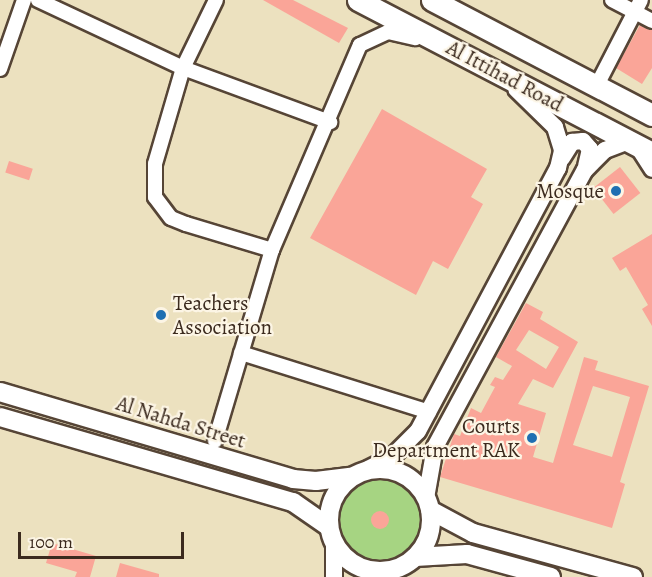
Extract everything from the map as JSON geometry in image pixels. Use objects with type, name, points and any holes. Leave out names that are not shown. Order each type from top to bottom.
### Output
[{"type":"main road","name":"Al Ittihad Road","points":[[358,0],[639,147]]},
{"type":"main road","name":"Al Ittihad Road","points":[[432,0],[652,116]]},
{"type":"main road","name":"Al Nahda Street","points":[[0,392],[293,479],[316,482],[351,477]]},
{"type":"main road","points":[[0,417],[293,502],[331,535],[355,565],[381,574],[415,557],[467,554],[552,577]]},
{"type":"main road","points":[[331,535],[332,499],[351,477],[368,469],[385,468],[402,473],[428,504],[473,534],[633,577]]},
{"type":"main road","points":[[415,557],[429,536],[428,504]]},
{"type":"street","points":[[0,69],[24,0]]},
{"type":"street","points":[[38,0],[183,68],[330,122]]},
{"type":"street","points":[[216,0],[183,68],[154,164],[155,197],[178,221],[272,250]]},
{"type":"street","points":[[612,0],[637,6],[652,21]]},
{"type":"street","points":[[596,87],[637,6]]},
{"type":"street","points":[[215,441],[272,250],[330,122],[360,45],[388,32],[450,48]]},
{"type":"street","points":[[495,71],[555,127],[562,158]]},
{"type":"street","points":[[368,469],[404,448],[429,412],[548,194],[562,158],[572,142],[583,141],[591,154],[585,170],[439,437],[431,458],[428,504]]},
{"type":"street","points":[[585,170],[604,150],[639,147],[652,170]]},
{"type":"street","points":[[241,353],[429,412]]},
{"type":"street","points":[[331,535],[334,577]]},
{"type":"green space","points":[[380,480],[395,483],[408,492],[417,505],[420,520],[417,535],[408,548],[395,557],[380,560],[365,557],[352,548],[343,535],[340,520],[343,505],[352,492],[365,483]]},
{"type":"building","points":[[263,0],[293,0],[348,28],[339,43]]},
{"type":"building","points":[[640,25],[652,30],[652,68],[642,84],[616,68]]},
{"type":"building","points":[[382,109],[487,169],[471,197],[483,204],[448,269],[433,261],[416,295],[310,238]]},
{"type":"building","points":[[9,161],[33,169],[29,180],[5,172]]},
{"type":"building","name":"Mosque","points":[[620,167],[640,193],[614,214],[593,188]]},
{"type":"building","points":[[652,234],[652,326],[642,309],[648,305],[626,267],[620,271],[612,258]]},
{"type":"building","points":[[526,303],[543,312],[540,319],[578,342],[553,388],[533,379],[518,404],[546,413],[533,457],[553,463],[584,357],[598,361],[595,370],[649,386],[620,482],[625,484],[612,528],[440,477],[454,434],[460,436],[471,408],[481,413],[495,387],[490,385],[495,377],[503,380],[512,366],[496,357]],"holes":[[[529,330],[559,347],[546,369],[516,350]],[[593,386],[630,397],[612,457],[573,445]]]},
{"type":"building","points":[[376,511],[384,511],[389,516],[387,527],[376,529],[371,524],[371,516]]},
{"type":"building","points":[[52,543],[96,556],[90,577],[75,577],[77,572],[46,563]]},
{"type":"building","points":[[120,563],[159,574],[159,577],[116,577]]},
{"type":"place","name":"Mosque","points":[[616,191]]},
{"type":"place","name":"Teachers Association","points":[[161,315]]},
{"type":"place","name":"Courts Department RAK","points":[[532,438]]}]
